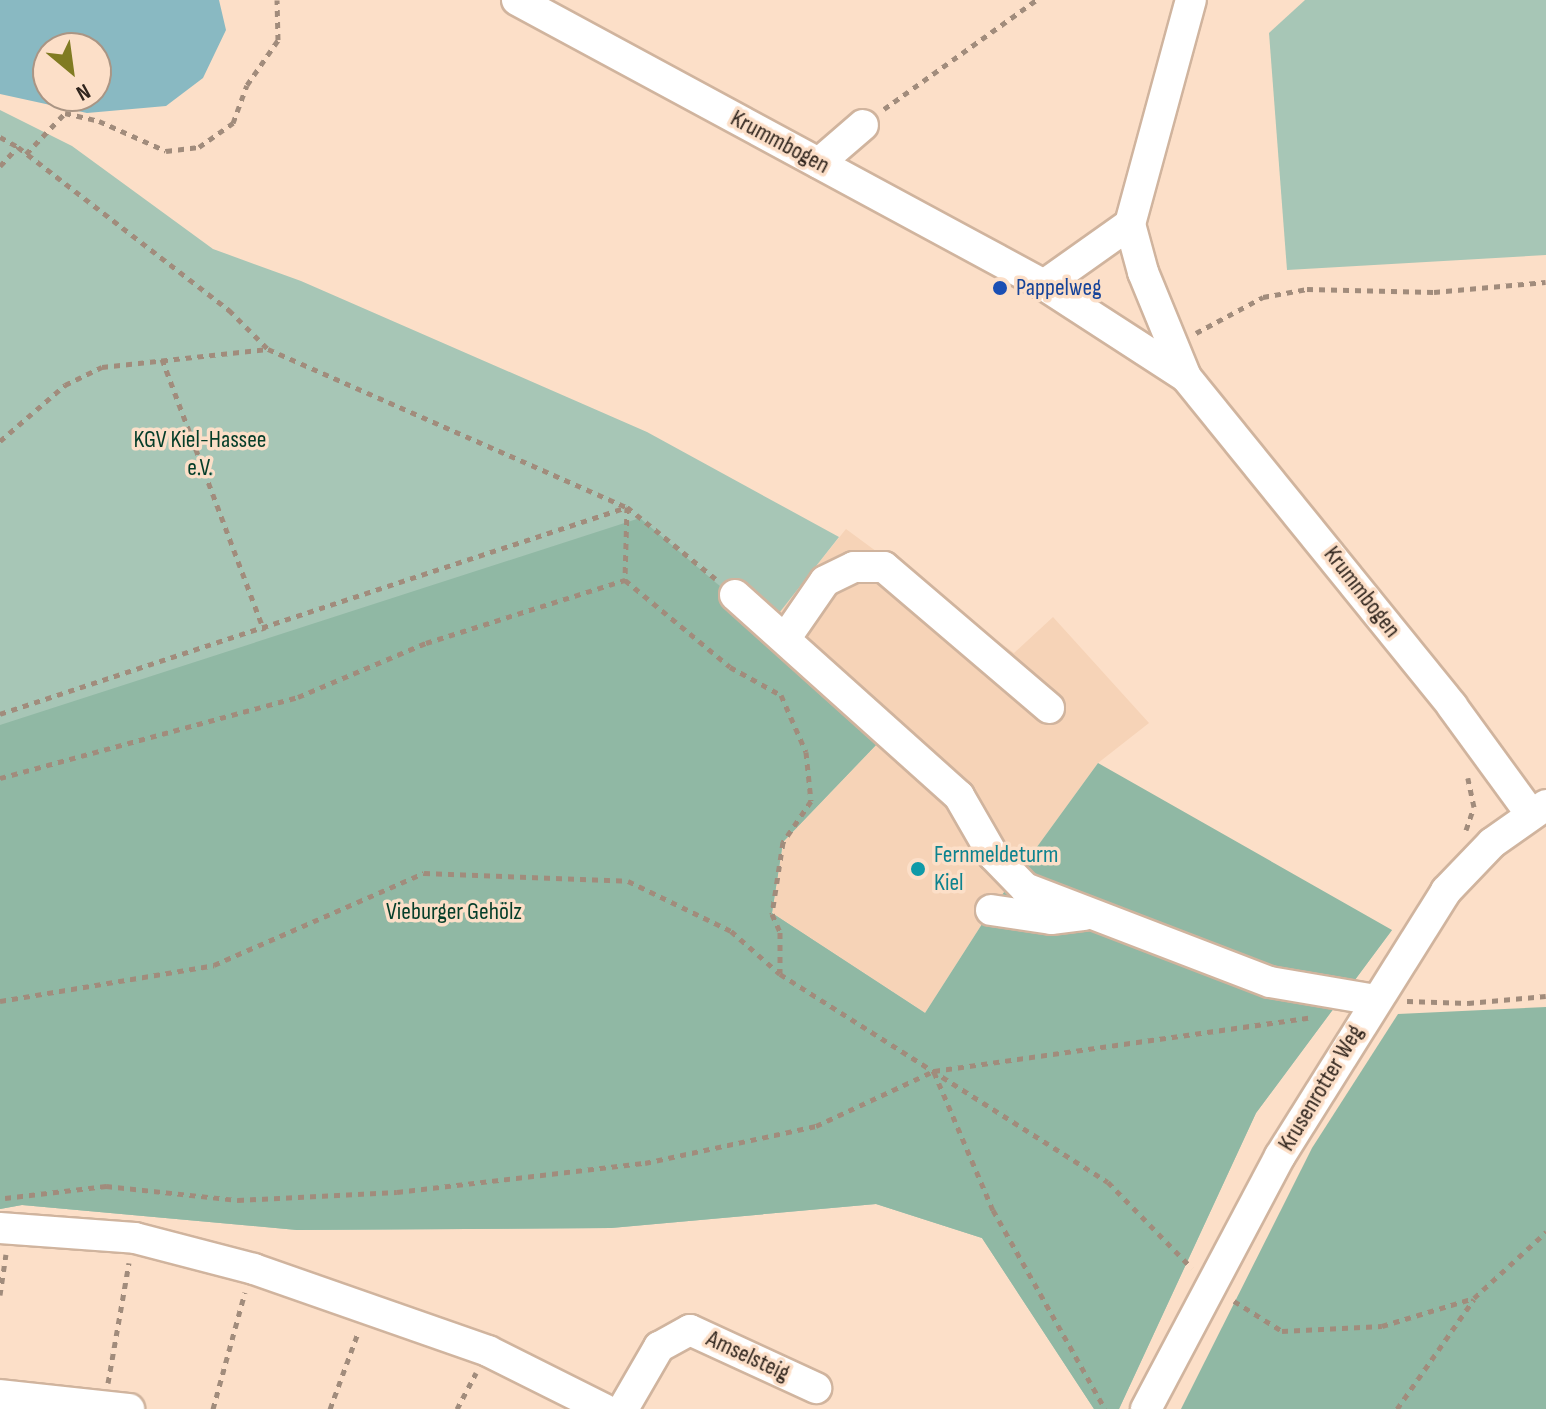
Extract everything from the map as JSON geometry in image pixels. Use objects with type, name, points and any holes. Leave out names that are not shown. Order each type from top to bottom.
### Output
[{"type":"street","name":"Krummbogen","points":[[517,0],[1044,285],[1186,377],[1538,809]]},
{"type":"street","points":[[1044,285],[1130,224],[1191,0]]},
{"type":"street","points":[[819,163],[863,125]]},
{"type":"street","name":"Krummbogen","points":[[1130,224],[1143,272],[1186,377]]},
{"type":"street","points":[[785,639],[825,581],[854,567],[884,567],[1049,708]]},
{"type":"street","points":[[735,595],[959,796],[993,855],[1025,888],[1270,982],[1372,1005]]},
{"type":"street","name":"Krusenrotter Weg","points":[[1146,1409],[1280,1156],[1446,891],[1538,809]]},
{"type":"street","points":[[991,910],[1051,919],[1090,914]]},
{"type":"street","points":[[4,1218],[135,1238],[254,1269],[369,1306],[488,1351],[604,1409]]},
{"type":"street","name":"Amselsteig","points":[[623,1409],[659,1347],[690,1330],[816,1388]]},
{"type":"street","points":[[0,1395],[117,1406]]},
{"type":"path","points":[[26,154],[65,113],[99,121],[166,151],[199,147],[233,123],[247,85],[278,40],[277,0]]},
{"type":"path","points":[[863,125],[1036,0]]},
{"type":"path","points":[[0,137],[18,147],[204,290],[268,349],[627,507],[735,595]]},
{"type":"path","points":[[0,166],[18,147]]},
{"type":"path","points":[[1174,345],[1263,297],[1307,289],[1434,292],[1546,282]]},
{"type":"path","points":[[0,441],[65,385],[102,367],[268,349]]},
{"type":"path","points":[[162,359],[264,630]]},
{"type":"path","points":[[625,580],[627,507]]},
{"type":"path","points":[[0,714],[264,630],[627,507]]},
{"type":"path","points":[[0,778],[298,697],[426,643],[625,580]]},
{"type":"path","points":[[625,580],[730,667],[781,695],[806,752],[811,801],[783,842],[772,914],[780,932],[780,974]]},
{"type":"path","points":[[1464,835],[1474,807],[1466,765]]},
{"type":"path","points":[[0,1001],[214,965],[424,873],[628,881],[731,931],[780,974],[1108,1182],[1210,1287],[1282,1331],[1382,1326],[1474,1298]]},
{"type":"path","points":[[1372,1005],[1468,1003],[1546,996]]},
{"type":"path","points":[[0,1295],[4,1218],[106,1186],[238,1200],[397,1192],[645,1163],[816,1126],[934,1071],[1322,1016]]},
{"type":"path","points":[[934,1071],[993,1210],[1105,1409]]},
{"type":"path","points":[[1397,1409],[1474,1298],[1546,1232]]},
{"type":"path","points":[[117,1406],[119,1301],[135,1238]]},
{"type":"path","points":[[213,1409],[233,1325],[254,1269]]},
{"type":"path","points":[[330,1409],[369,1306]]},
{"type":"path","points":[[457,1409],[488,1351]]},
{"type":"shaded area","points":[[846,529],[1014,653],[1053,617],[1149,723],[1098,763],[991,910],[925,1013],[772,914],[783,842],[876,745],[758,638]]},
{"type":"green space","points":[[1305,0],[1546,0],[1546,255],[1287,270],[1269,33]]},
{"type":"green space","name":"Vieburger Gehölz","points":[[0,110],[72,146],[213,249],[301,281],[647,432],[839,537],[768,627],[640,519],[876,745],[783,842],[772,913],[925,1013],[1392,930],[1256,1113],[1119,1409],[1094,1409],[982,1238],[876,1204],[611,1228],[297,1230],[22,1205],[0,1209]]},
{"type":"green space","name":"Vieburger Gehölz","points":[[640,518],[768,627],[758,639],[876,745],[783,842],[772,913],[925,1013],[991,910],[1098,763],[1392,930],[1256,1113],[1119,1409],[1094,1409],[982,1238],[876,1204],[611,1228],[297,1230],[22,1205],[0,1209],[0,725]]},
{"type":"green space","points":[[1546,1007],[1546,1409],[1181,1409],[1312,1148],[1398,1014]]},
{"type":"water","points":[[0,0],[219,0],[226,30],[203,78],[166,106],[112,111],[112,32],[32,32],[32,101],[0,94]]},
{"type":"place","name":"Pappelweg","points":[[1000,288]]},
{"type":"place","name":"Fernmeldeturm Kiel","points":[[918,869]]},
{"type":"park label","name":"KGV Kiel-Hassee e.V.","points":[[200,454]]}]
